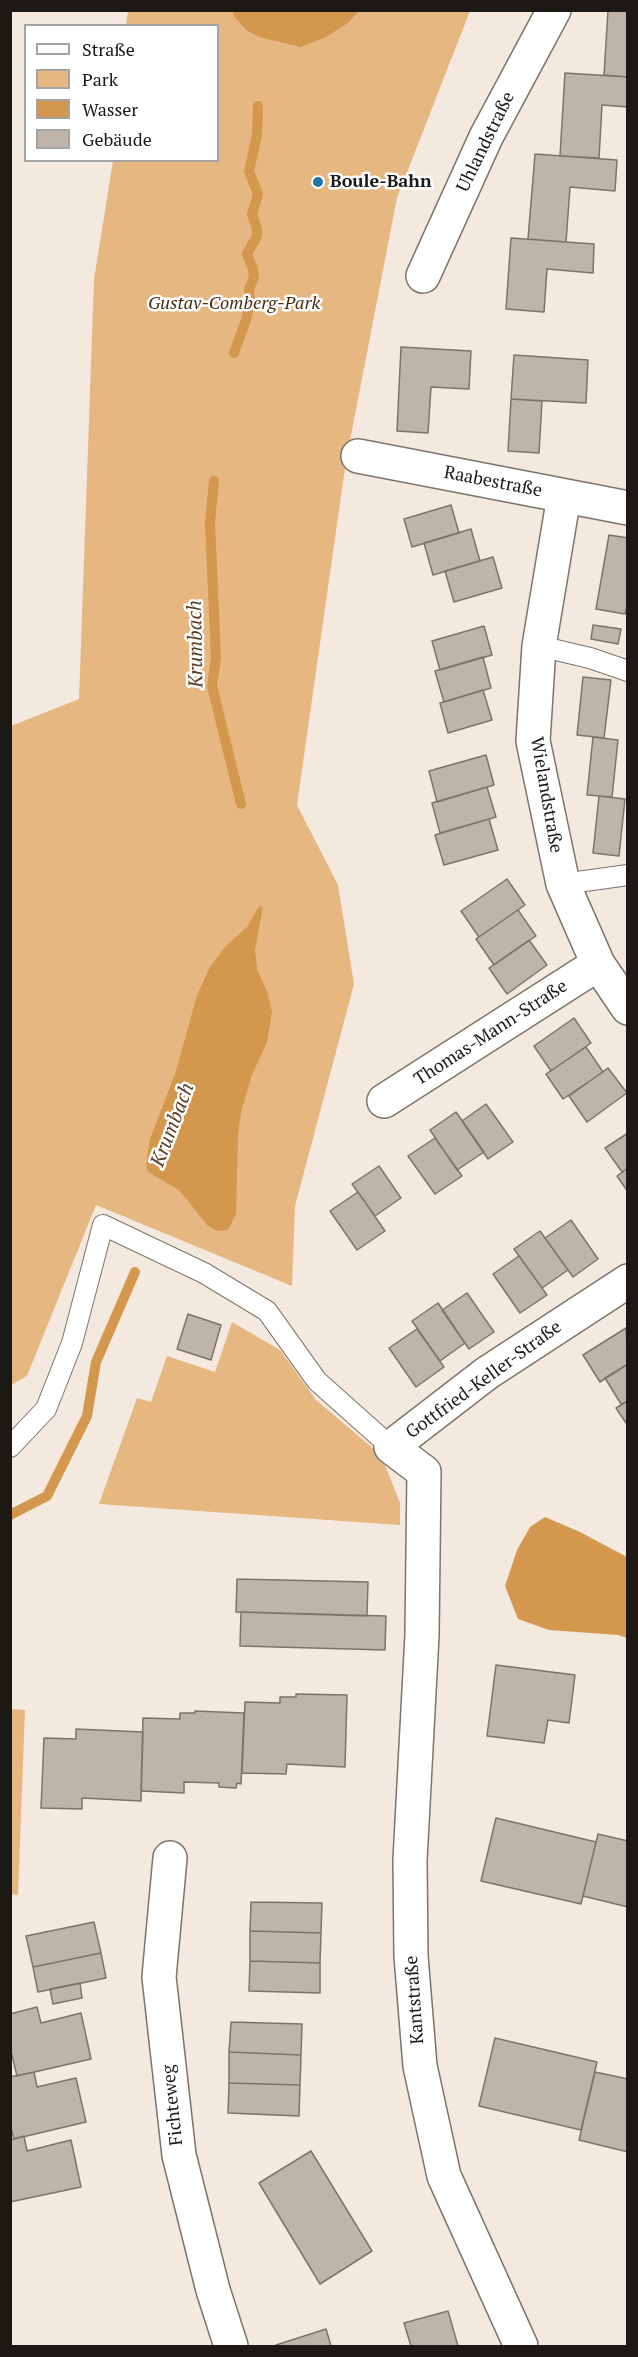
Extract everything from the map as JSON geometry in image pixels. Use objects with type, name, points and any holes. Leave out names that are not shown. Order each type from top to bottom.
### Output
[{"type":"street","name":"Uhlandstraße","points":[[423,276],[486,136],[554,10]]},
{"type":"street","name":"Raabestraße","points":[[358,456],[627,508]]},
{"type":"street","name":"Wielandstraße","points":[[564,496],[539,646],[533,741],[563,884],[598,964],[627,1008]]},
{"type":"street","name":"Thomas-Mann-Straße","points":[[384,1101],[598,964]]},
{"type":"street","name":"Gottfried-Keller-Straße","points":[[422,1635],[424,1472],[391,1447],[487,1373],[627,1281]]},
{"type":"street","name":"Kantstraße","points":[[422,1635],[410,1860],[411,1956],[420,2066],[444,2176],[521,2346]]},
{"type":"street","name":"Fichteweg","points":[[170,1858],[159,1977],[178,2155],[213,2290],[231,2346]]},
{"type":"lane","points":[[539,646],[590,658],[627,671]]},
{"type":"lane","points":[[563,884],[627,875]]},
{"type":"lane","points":[[10,1447],[46,1409],[72,1343],[103,1225],[204,1273],[267,1311],[317,1381],[391,1447]]},
{"type":"green space","name":"Gustav-Comberg-Park","points":[[128,11],[470,11],[397,198],[346,461],[297,805],[338,885],[354,984],[295,1206],[292,1286],[96,1205],[27,1376],[11,1385],[11,726],[79,699],[94,279],[113,162],[219,162],[219,24],[126,24]]},
{"type":"green space","points":[[232,1322],[280,1350],[316,1400],[375,1450],[385,1465],[400,1503],[400,1525],[99,1504],[137,1398],[151,1402],[167,1356],[215,1372]]},
{"type":"green space","points":[[11,1709],[25,1710],[18,1895],[10,1894]]},
{"type":"water","points":[[233,10],[359,11],[348,23],[326,37],[301,47],[259,37],[246,30],[234,16]]},
{"type":"water","points":[[259,906],[263,907],[255,950],[257,969],[268,994],[272,1011],[267,1042],[252,1075],[241,1112],[238,1135],[236,1214],[228,1230],[217,1231],[208,1226],[179,1190],[148,1172],[146,1166],[150,1139],[176,1071],[197,995],[210,967],[225,947],[247,927]]},
{"type":"water","points":[[545,1517],[580,1532],[627,1557],[627,1638],[618,1635],[549,1630],[518,1619],[505,1586],[517,1550],[530,1527]]},
{"type":"building","points":[[608,10],[628,10],[628,77],[604,75]]},
{"type":"building","points":[[565,73],[628,77],[628,107],[602,105],[599,158],[560,156]]},
{"type":"building","points":[[535,154],[617,160],[615,191],[570,187],[566,242],[528,239]]},
{"type":"building","points":[[511,238],[594,244],[593,273],[547,269],[544,312],[506,309]]},
{"type":"building","points":[[401,347],[471,351],[469,389],[431,387],[428,433],[397,431]]},
{"type":"building","points":[[514,355],[588,360],[586,403],[511,399]]},
{"type":"building","points":[[511,399],[542,401],[539,453],[508,451]]},
{"type":"building","points":[[451,505],[459,533],[412,547],[404,519]]},
{"type":"building","points":[[471,529],[480,561],[433,575],[424,543]]},
{"type":"building","points":[[609,535],[628,538],[628,601],[625,614],[596,609]]},
{"type":"building","points":[[493,557],[502,588],[454,602],[445,571]]},
{"type":"building","points":[[593,625],[621,629],[618,644],[591,639]]},
{"type":"building","points":[[484,626],[492,655],[440,670],[432,641]]},
{"type":"building","points":[[483,657],[491,688],[444,702],[435,671]]},
{"type":"building","points":[[583,677],[611,680],[604,738],[577,735]]},
{"type":"building","points":[[483,690],[492,720],[448,733],[440,703]]},
{"type":"building","points":[[593,737],[618,740],[612,797],[587,795]]},
{"type":"building","points":[[486,755],[494,785],[437,802],[429,771]]},
{"type":"building","points":[[487,787],[496,817],[440,833],[432,803]]},
{"type":"building","points":[[599,796],[625,799],[619,856],[593,853]]},
{"type":"building","points":[[489,819],[498,850],[444,865],[435,835]]},
{"type":"building","points":[[507,879],[525,905],[479,937],[461,911]]},
{"type":"building","points":[[518,910],[536,936],[494,965],[476,939]]},
{"type":"building","points":[[529,940],[547,965],[507,994],[489,968]]},
{"type":"building","points":[[574,1018],[591,1043],[551,1071],[534,1046]]},
{"type":"building","points":[[586,1047],[603,1072],[563,1099],[546,1074]]},
{"type":"building","points":[[608,1068],[627,1093],[587,1122],[569,1096]]},
{"type":"building","points":[[486,1104],[513,1142],[488,1159],[462,1121]]},
{"type":"building","points":[[456,1112],[484,1152],[457,1170],[430,1130]]},
{"type":"building","points":[[628,1133],[628,1168],[622,1172],[605,1148]]},
{"type":"building","points":[[435,1138],[462,1176],[435,1194],[408,1156]]},
{"type":"building","points":[[379,1166],[401,1198],[375,1216],[352,1184]]},
{"type":"building","points":[[628,1168],[628,1192],[617,1176]]},
{"type":"building","points":[[358,1192],[385,1231],[357,1250],[330,1211]]},
{"type":"building","points":[[571,1220],[598,1259],[573,1277],[545,1238]]},
{"type":"building","points":[[540,1231],[568,1270],[542,1288],[514,1249]]},
{"type":"building","points":[[519,1256],[547,1295],[520,1313],[493,1274]]},
{"type":"building","points":[[467,1293],[494,1332],[469,1349],[442,1310]]},
{"type":"building","points":[[438,1303],[465,1343],[440,1361],[412,1321]]},
{"type":"building","points":[[188,1314],[221,1325],[211,1360],[177,1349]]},
{"type":"building","points":[[626,1328],[628,1364],[600,1382],[583,1355]]},
{"type":"building","points":[[417,1329],[444,1367],[416,1387],[389,1348]]},
{"type":"building","points":[[628,1364],[628,1401],[621,1404],[605,1378]]},
{"type":"building","points":[[628,1401],[628,1426],[616,1408]]},
{"type":"building","points":[[237,1579],[368,1582],[367,1616],[236,1612]]},
{"type":"building","points":[[241,1612],[386,1616],[385,1650],[240,1646]]},
{"type":"building","points":[[496,1665],[575,1675],[569,1723],[548,1720],[544,1743],[487,1736]]},
{"type":"building","points":[[296,1694],[347,1695],[345,1767],[287,1764],[286,1774],[242,1773],[245,1702],[280,1703],[280,1697],[296,1697]]},
{"type":"building","points":[[195,1711],[244,1713],[241,1784],[237,1783],[236,1788],[219,1787],[219,1783],[184,1782],[184,1793],[141,1791],[143,1718],[180,1719],[180,1713],[195,1713]]},
{"type":"building","points":[[76,1729],[143,1732],[141,1801],[82,1798],[82,1809],[41,1808],[44,1738],[76,1739]]},
{"type":"building","points":[[496,1818],[596,1842],[581,1904],[481,1881]]},
{"type":"building","points":[[598,1834],[628,1841],[628,1907],[583,1896]]},
{"type":"building","points":[[251,1902],[322,1903],[321,1933],[250,1931]]},
{"type":"building","points":[[94,1922],[101,1953],[33,1967],[26,1936]]},
{"type":"building","points":[[250,1931],[321,1933],[320,1963],[250,1961]]},
{"type":"building","points":[[101,1953],[106,1978],[38,1992],[33,1967]]},
{"type":"building","points":[[250,1961],[320,1963],[320,1993],[249,1991]]},
{"type":"building","points":[[80,1983],[82,1998],[53,2004],[50,1989]]},
{"type":"building","points":[[37,2007],[41,2023],[81,2013],[91,2059],[17,2076],[10,2047],[10,2014]]},
{"type":"building","points":[[231,2022],[302,2024],[301,2055],[229,2052]]},
{"type":"building","points":[[495,2038],[597,2062],[581,2130],[479,2106]]},
{"type":"building","points":[[229,2052],[301,2055],[300,2085],[229,2083]]},
{"type":"building","points":[[34,2072],[37,2087],[76,2078],[86,2122],[14,2139],[10,2124],[10,2077]]},
{"type":"building","points":[[595,2072],[628,2079],[628,2152],[579,2140]]},
{"type":"building","points":[[229,2083],[300,2085],[299,2116],[228,2113]]},
{"type":"building","points":[[24,2136],[27,2151],[71,2140],[81,2187],[10,2202],[10,2140]]},
{"type":"building","points":[[311,2151],[372,2251],[320,2284],[259,2183]]},
{"type":"building","points":[[448,2311],[458,2346],[411,2346],[404,2323]]},
{"type":"building","points":[[326,2329],[331,2346],[276,2345]]},
{"type":"waterway","name":"Krumbach","points":[[234,353],[246,320],[250,303],[249,289],[254,277],[247,254],[257,236],[252,214],[258,194],[249,171],[257,135],[258,106]]},
{"type":"waterway","name":"Krumbach","points":[[214,481],[210,523],[216,658],[212,686],[241,804]]},
{"type":"waterway","name":"Krumbach","points":[[10,1515],[47,1496],[87,1416],[96,1362],[135,1272]]},
{"type":"place","name":"Boule-Bahn","points":[[318,182]]}]
